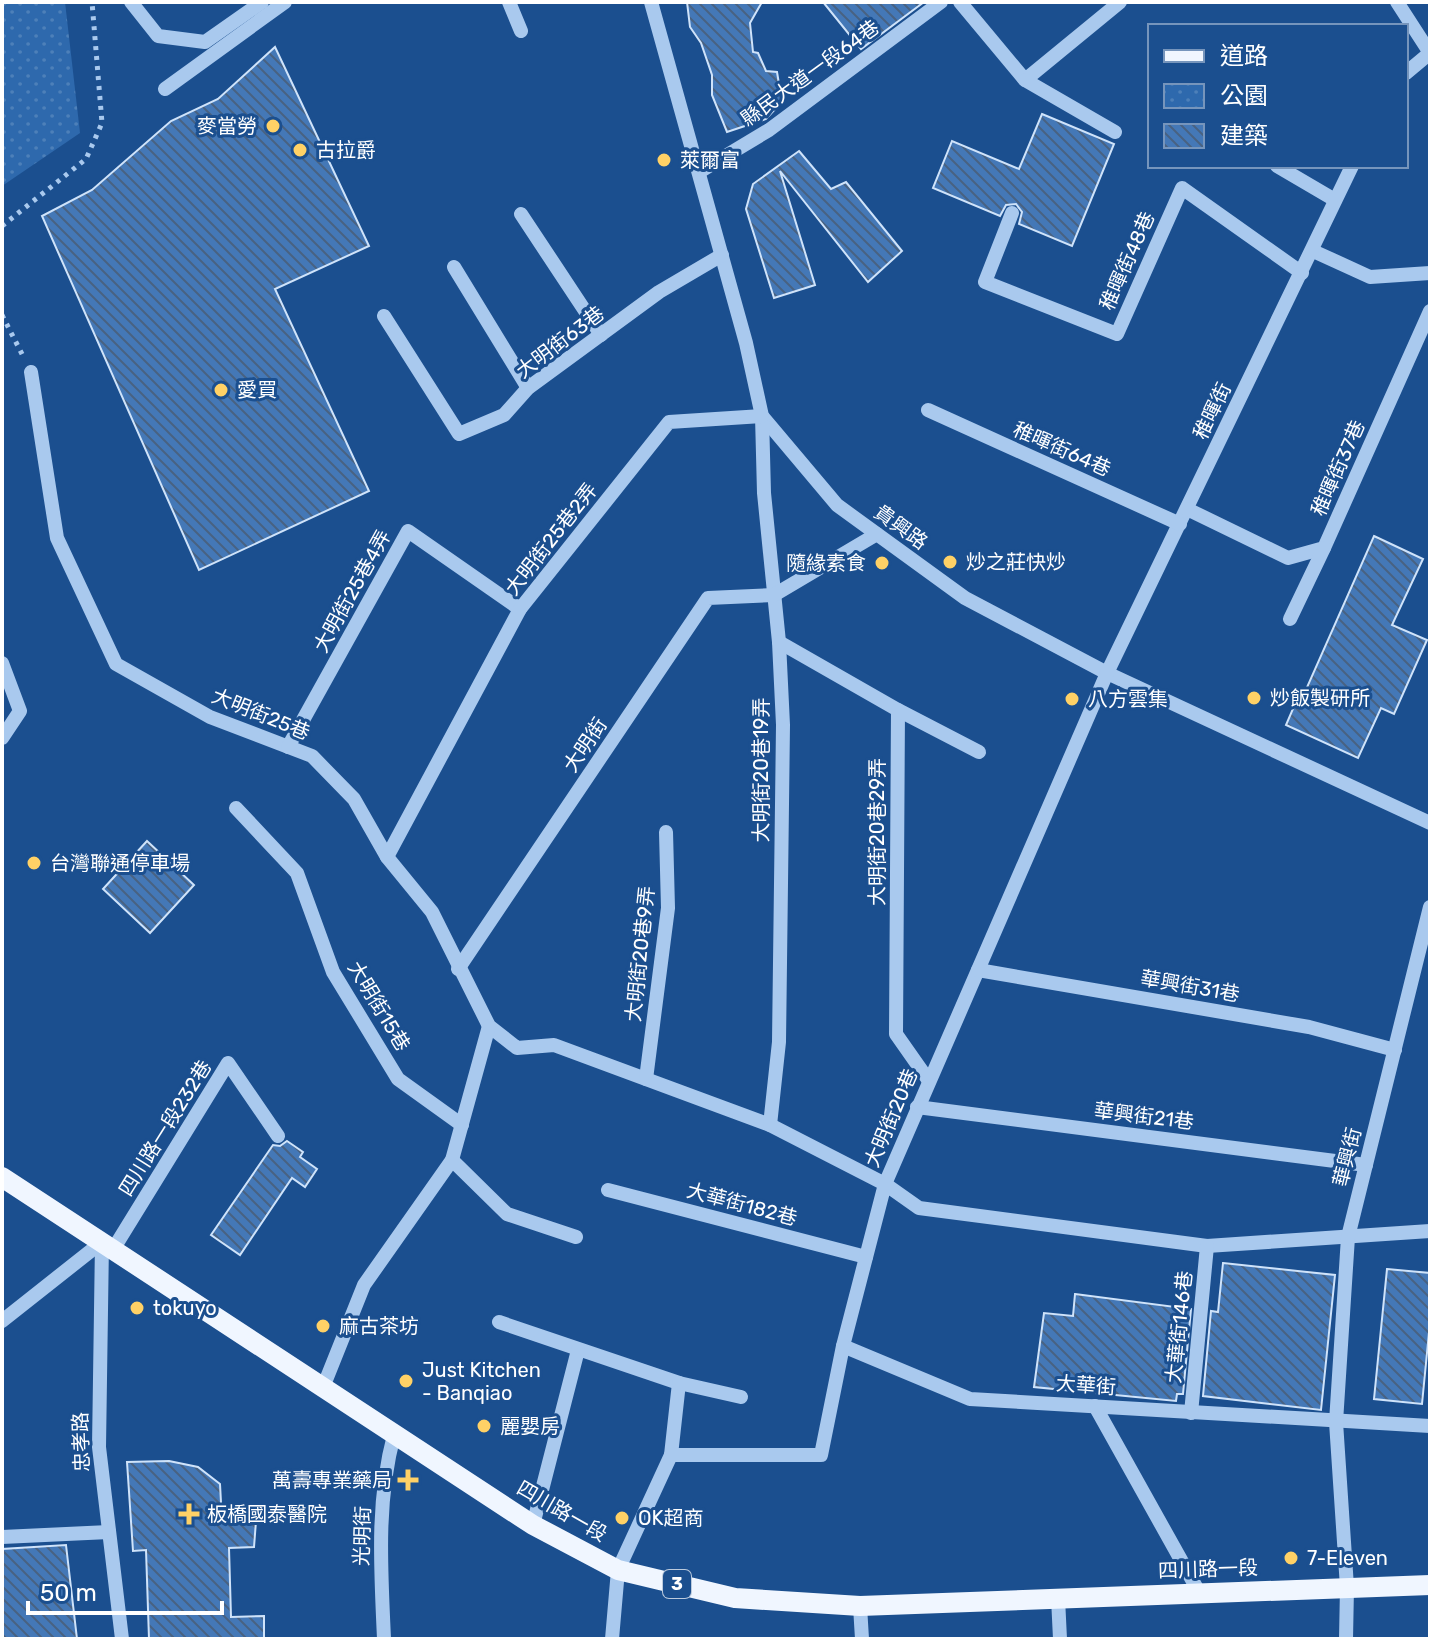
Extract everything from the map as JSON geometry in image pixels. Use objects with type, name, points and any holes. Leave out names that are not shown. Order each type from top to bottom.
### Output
[{"type":"main road","name":"四川路一段","points":[[2,1177],[324,1385],[394,1435],[533,1525],[618,1570],[735,1598],[860,1606],[1430,1585]]},
{"type":"street","points":[[131,2],[158,36],[205,42],[262,2]]},
{"type":"street","points":[[165,89],[285,2]]},
{"type":"street","points":[[509,2],[521,31]]},
{"type":"street","name":"縣民大道一段64巷","points":[[699,172],[769,130],[941,2]]},
{"type":"street","points":[[960,2],[1025,80],[1115,132]]},
{"type":"street","points":[[1025,80],[1120,2]]},
{"type":"street","points":[[1397,2],[1430,53],[1408,71]]},
{"type":"street","name":"貴興路","points":[[653,3],[722,255],[762,416],[837,505],[965,598],[1107,673],[1430,823]]},
{"type":"street","points":[[1280,168],[1335,200]]},
{"type":"street","name":"稚暉街","points":[[1107,673],[1351,168]]},
{"type":"street","name":"稚暉街48巷","points":[[1012,213],[985,282],[1117,334],[1182,188],[1302,273]]},
{"type":"street","points":[[521,214],[601,335]]},
{"type":"street","points":[[1313,251],[1370,277],[1430,273]]},
{"type":"street","name":"大明街63巷","points":[[384,316],[459,434],[504,415],[528,388],[659,292],[722,255]]},
{"type":"street","points":[[454,267],[528,388]]},
{"type":"street","name":"稚暉街37巷","points":[[1187,509],[1288,558],[1324,548],[1430,311]]},
{"type":"street","name":"大明街25巷","points":[[31,372],[57,538],[116,664],[210,717],[312,756],[354,799],[387,857],[432,912],[489,1026]]},
{"type":"street","name":"稚暉街64巷","points":[[928,410],[1180,524]]},
{"type":"street","name":"大明街20巷19弄","points":[[762,416],[764,493],[779,642],[783,725],[779,1042],[770,1125]]},
{"type":"street","name":"大明街25巷2弄","points":[[387,857],[520,609],[669,422],[762,416]]},
{"type":"street","name":"大明街25巷4弄","points":[[288,747],[408,531],[520,609]]},
{"type":"street","points":[[774,595],[877,534]]},
{"type":"street","points":[[1290,619],[1324,548]]},
{"type":"street","name":"大明街","points":[[458,969],[708,598],[774,595]]},
{"type":"street","points":[[779,642],[979,752]]},
{"type":"street","points":[[2,663],[20,711],[2,738]]},
{"type":"street","name":"大明街20巷","points":[[489,1026],[517,1048],[554,1045],[770,1125],[885,1184],[1107,673]]},
{"type":"street","name":"大明街20巷29弄","points":[[898,710],[896,1034],[929,1081]]},
{"type":"street","name":"大明街15巷","points":[[236,808],[297,873],[333,972],[398,1079],[462,1125]]},
{"type":"street","name":"大明街20巷9弄","points":[[646,1079],[668,908],[666,832]]},
{"type":"street","name":"華興街","points":[[1336,1422],[1348,1237],[1430,907]]},
{"type":"street","name":"華興街31巷","points":[[978,970],[1309,1027],[1395,1050]]},
{"type":"street","points":[[324,1385],[364,1285],[452,1160],[489,1026]]},
{"type":"street","name":"四川路一段232巷","points":[[108,1245],[228,1063],[278,1136]]},
{"type":"street","name":"華興街21巷","points":[[917,1107],[1366,1165]]},
{"type":"street","points":[[452,1160],[507,1214],[576,1237]]},
{"type":"street","points":[[671,1455],[821,1455],[843,1346],[885,1184],[919,1208],[1207,1246],[1430,1231]]},
{"type":"street","name":"大華街182巷","points":[[608,1190],[866,1257]]},
{"type":"street","points":[[2,1321],[108,1245]]},
{"type":"street","name":"忠孝路","points":[[108,1245],[99,1447],[122,1639]]},
{"type":"street","name":"大華街146巷","points":[[1191,1413],[1207,1246]]},
{"type":"street","points":[[499,1322],[679,1383],[741,1397]]},
{"type":"street","name":"大華街","points":[[843,1346],[970,1399],[1430,1426]]},
{"type":"street","points":[[533,1525],[578,1350]]},
{"type":"street","points":[[612,1639],[618,1570],[671,1455],[679,1383]]},
{"type":"street","points":[[1095,1406],[1200,1594]]},
{"type":"street","points":[[1336,1422],[1347,1587],[1346,1639]]},
{"type":"street","name":"光明街","points":[[384,1639],[379,1550],[385,1467],[394,1435]]},
{"type":"street","points":[[2,1537],[109,1532]]},
{"type":"street","points":[[1058,1598],[1060,1639]]},
{"type":"street","points":[[860,1606],[862,1639]]},
{"type":"path","points":[[2,226],[86,159],[102,123],[92,2]]},
{"type":"path","points":[[2,315],[31,372]]},
{"type":"green space","points":[[2,2],[65,2],[80,133],[2,186]]},
{"type":"building","points":[[687,2],[762,2],[750,23],[753,52],[758,53],[766,71],[777,72],[782,102],[766,119],[727,132],[712,95],[712,75],[701,43],[690,27]]},
{"type":"building","points":[[823,2],[924,2],[861,49]]},
{"type":"building","name":"愛買","points":[[275,47],[369,246],[275,289],[369,491],[199,570],[42,216],[92,190],[171,121],[218,99]]},
{"type":"building","points":[[1042,114],[1114,144],[1072,246],[1019,224],[1022,212],[1016,204],[1006,205],[1000,216],[933,188],[952,141],[1019,169]]},
{"type":"building","points":[[799,151],[831,189],[846,182],[902,251],[868,282],[780,171],[815,285],[774,298],[746,209],[753,184]]},
{"type":"building","points":[[1374,536],[1423,559],[1392,625],[1427,640],[1394,714],[1381,708],[1358,758],[1286,725],[1301,690],[1305,692]]},
{"type":"building","points":[[147,841],[194,885],[150,933],[103,889]]},
{"type":"building","points":[[287,1141],[303,1152],[300,1157],[317,1169],[305,1187],[292,1178],[240,1255],[211,1235],[273,1145],[280,1146]]},
{"type":"building","points":[[1223,1263],[1335,1275],[1321,1410],[1203,1396],[1211,1311],[1218,1312]]},
{"type":"building","points":[[1387,1269],[1430,1273],[1430,1322],[1422,1404],[1374,1399]]},
{"type":"building","points":[[1075,1294],[1191,1309],[1183,1394],[1177,1394],[1176,1401],[1034,1387],[1044,1313],[1073,1316]]},
{"type":"building","points":[[169,1461],[198,1467],[220,1484],[222,1521],[256,1521],[254,1547],[229,1548],[231,1617],[264,1616],[264,1639],[149,1639],[146,1550],[133,1551],[127,1462]]},
{"type":"building","points":[[66,1545],[77,1639],[2,1639],[2,1549]]},
{"type":"place","name":"麥當勞","points":[[273,126]]},
{"type":"place","name":"古拉爵","points":[[300,150]]},
{"type":"place","name":"萊爾富","points":[[664,160]]},
{"type":"place","name":"愛買","points":[[221,390]]},
{"type":"place","name":"炒之莊快炒","points":[[950,562]]},
{"type":"place","name":"隨緣素食","points":[[882,563]]},
{"type":"place","name":"炒飯製研所","points":[[1254,698]]},
{"type":"place","name":"八方雲集","points":[[1072,699]]},
{"type":"place","name":"台灣聯通停車場","points":[[34,863]]},
{"type":"place","name":"tokuyo","points":[[137,1308]]},
{"type":"place","name":"麻古茶坊","points":[[323,1326]]},
{"type":"place","name":"Just Kitchen - Banqiao","points":[[406,1381]]},
{"type":"place","name":"麗嬰房","points":[[484,1426]]},
{"type":"place","name":"萬壽專業藥局","points":[[408,1480]]},
{"type":"place","name":"板橋國泰醫院","points":[[189,1514]]},
{"type":"place","name":"OK超商","points":[[622,1518]]},
{"type":"place","name":"7-Eleven","points":[[1291,1558]]}]
